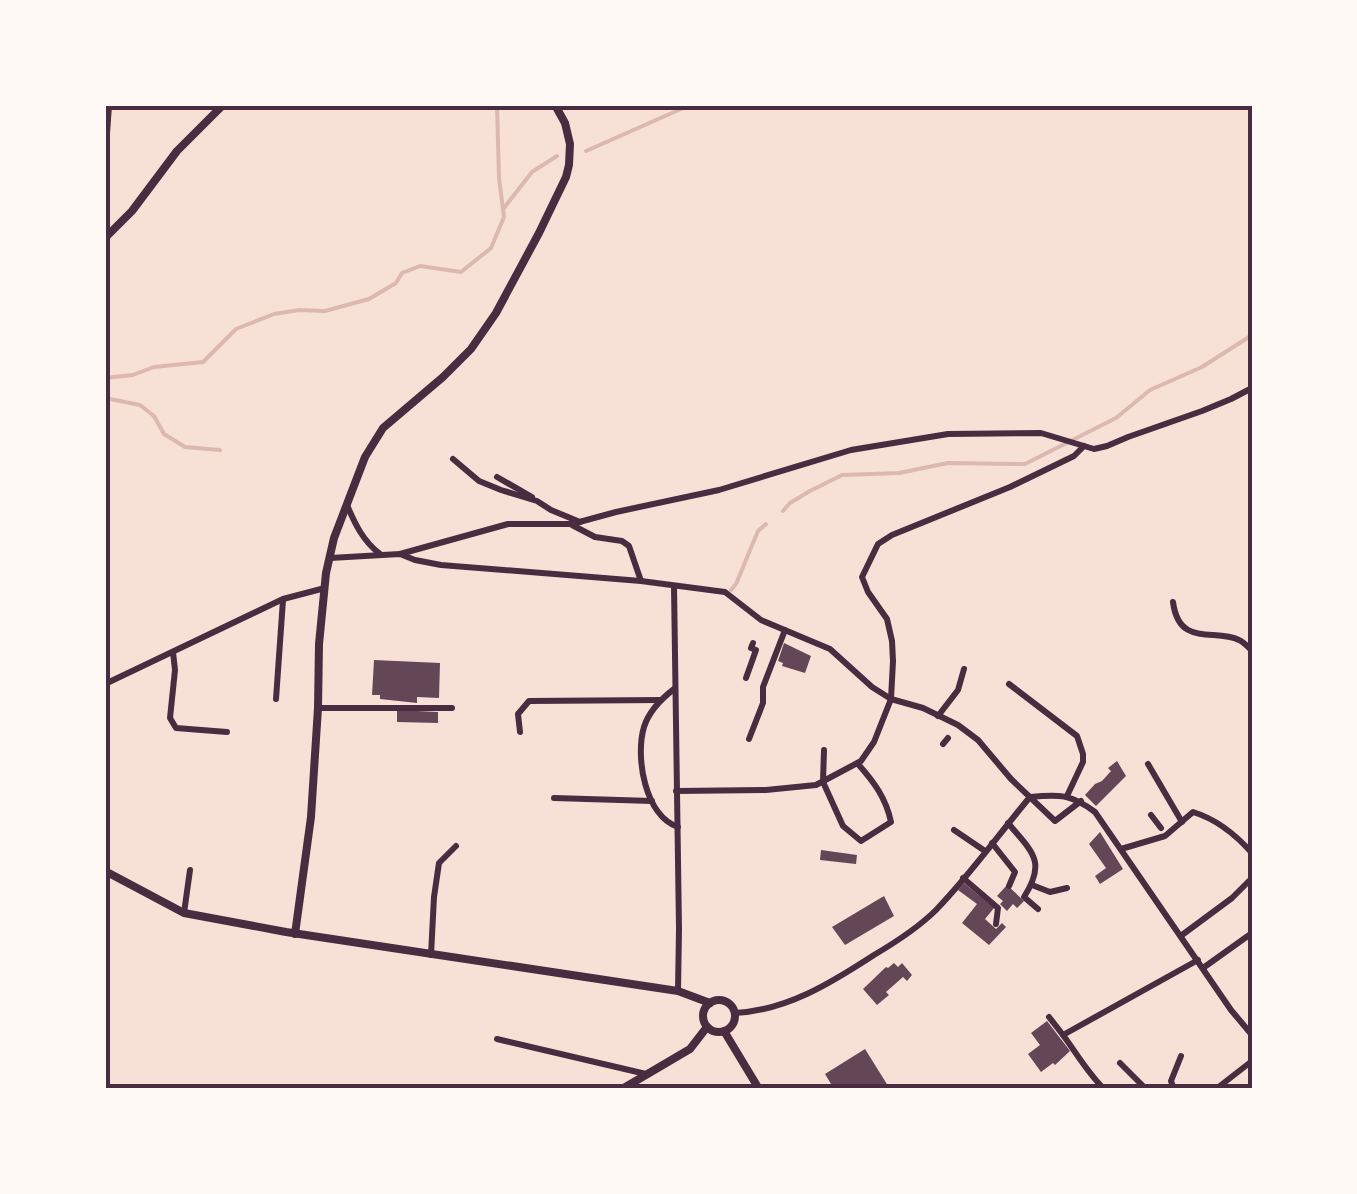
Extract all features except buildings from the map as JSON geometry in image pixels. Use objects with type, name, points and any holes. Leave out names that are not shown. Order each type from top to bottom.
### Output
[{"type":"street","points":[[105,148],[108,105]]},
{"type":"street","points":[[105,238],[222,105]]},
{"type":"street","points":[[295,934],[311,818],[319,644],[334,538],[365,457],[383,428],[470,349],[496,313],[530,249],[569,165],[568,134],[555,105]]},
{"type":"street","points":[[330,558],[400,554],[508,524],[576,523],[720,490],[852,450],[948,434],[1041,433],[1094,449],[1252,388]]},
{"type":"street","points":[[676,791],[794,788],[823,782],[858,764],[874,742],[892,699],[892,641],[887,620],[862,577],[878,544],[914,525],[1010,487],[1074,456],[1084,446]]},
{"type":"street","points":[[452,459],[479,481],[537,501]]},
{"type":"street","points":[[497,477],[521,488],[595,537],[622,541],[632,551],[641,581]]},
{"type":"street","points":[[347,505],[356,526],[381,554]]},
{"type":"street","points":[[400,554],[441,565],[641,581],[725,592],[760,623],[830,650],[872,687],[892,699],[923,708],[978,740],[1010,779],[1055,821],[1080,801]]},
{"type":"street","points":[[674,586],[678,990]]},
{"type":"street","points":[[105,684],[283,598],[325,588]]},
{"type":"street","points":[[276,699],[283,598]]},
{"type":"street","points":[[1174,602],[1175,613],[1195,634],[1234,638],[1252,650]]},
{"type":"street","points":[[749,739],[785,630]]},
{"type":"street","points":[[746,678],[756,650],[751,648],[753,643]]},
{"type":"street","points":[[172,652],[176,670],[170,718],[176,728],[227,732]]},
{"type":"street","points":[[938,716],[958,690],[964,669]]},
{"type":"street","points":[[1009,684],[1077,736],[1082,762],[1067,796]]},
{"type":"street","points":[[674,688],[650,714],[641,748],[646,788],[652,801],[678,828]]},
{"type":"street","points":[[520,732],[518,714],[529,700],[661,700]]},
{"type":"street","points":[[318,708],[452,708]]},
{"type":"street","points":[[824,750],[823,782],[843,826],[861,841],[891,822],[876,783],[858,764]]},
{"type":"street","points":[[1148,764],[1182,822]]},
{"type":"street","points":[[734,1014],[775,1007],[834,981],[910,933],[935,911],[1030,797],[1051,794],[1080,801],[1096,812],[1252,1035]]},
{"type":"street","points":[[554,798],[652,801]]},
{"type":"street","points":[[1121,849],[1163,832],[1193,812],[1231,833],[1252,854]]},
{"type":"street","points":[[1151,815],[1163,832]]},
{"type":"street","points":[[1008,822],[1036,864],[1037,872],[1024,897],[1038,910]]},
{"type":"street","points":[[954,830],[985,850]]},
{"type":"street","points":[[992,844],[1015,872],[1009,886]]},
{"type":"street","points":[[431,955],[439,863],[456,846]]},
{"type":"street","points":[[184,913],[190,870]]},
{"type":"street","points":[[105,871],[184,913],[295,934],[678,990],[710,1003]]},
{"type":"street","points":[[963,878],[998,908],[996,924]]},
{"type":"street","points":[[1182,936],[1250,880]]},
{"type":"street","points":[[1032,885],[1050,892],[1068,888]]},
{"type":"street","points":[[1204,968],[1252,933]]},
{"type":"street","points":[[1063,1035],[1198,960]]},
{"type":"street","points":[[720,1000],[734,1014],[732,1024],[724,1031],[708,1027],[703,1017],[710,1003],[720,1000]]},
{"type":"street","points":[[1049,1017],[1104,1089]]},
{"type":"street","points":[[622,1089],[690,1049],[708,1027]]},
{"type":"street","points":[[724,1031],[759,1089]]},
{"type":"street","points":[[497,1039],[648,1074]]},
{"type":"street","points":[[1174,1089],[1171,1081],[1182,1056]]},
{"type":"street","points":[[1120,1064],[1146,1089]]},
{"type":"street","points":[[1216,1089],[1251,1064]]},
{"type":"waterway","points":[[105,378],[203,362],[236,329],[274,314],[325,311],[369,299],[396,283],[402,273],[420,266],[461,272],[491,248],[504,217],[497,105]]},
{"type":"waterway","points":[[586,151],[690,105]]},
{"type":"waterway","points":[[504,208],[532,172],[557,156]]},
{"type":"waterway","points":[[783,511],[790,503],[842,475],[899,473],[948,463],[1025,464],[1116,418],[1150,390],[1202,367],[1252,335]]},
{"type":"waterway","points":[[105,398],[140,405],[154,416],[164,434],[185,447],[220,450]]},
{"type":"waterway","points":[[731,590],[758,531],[766,524]]}]
